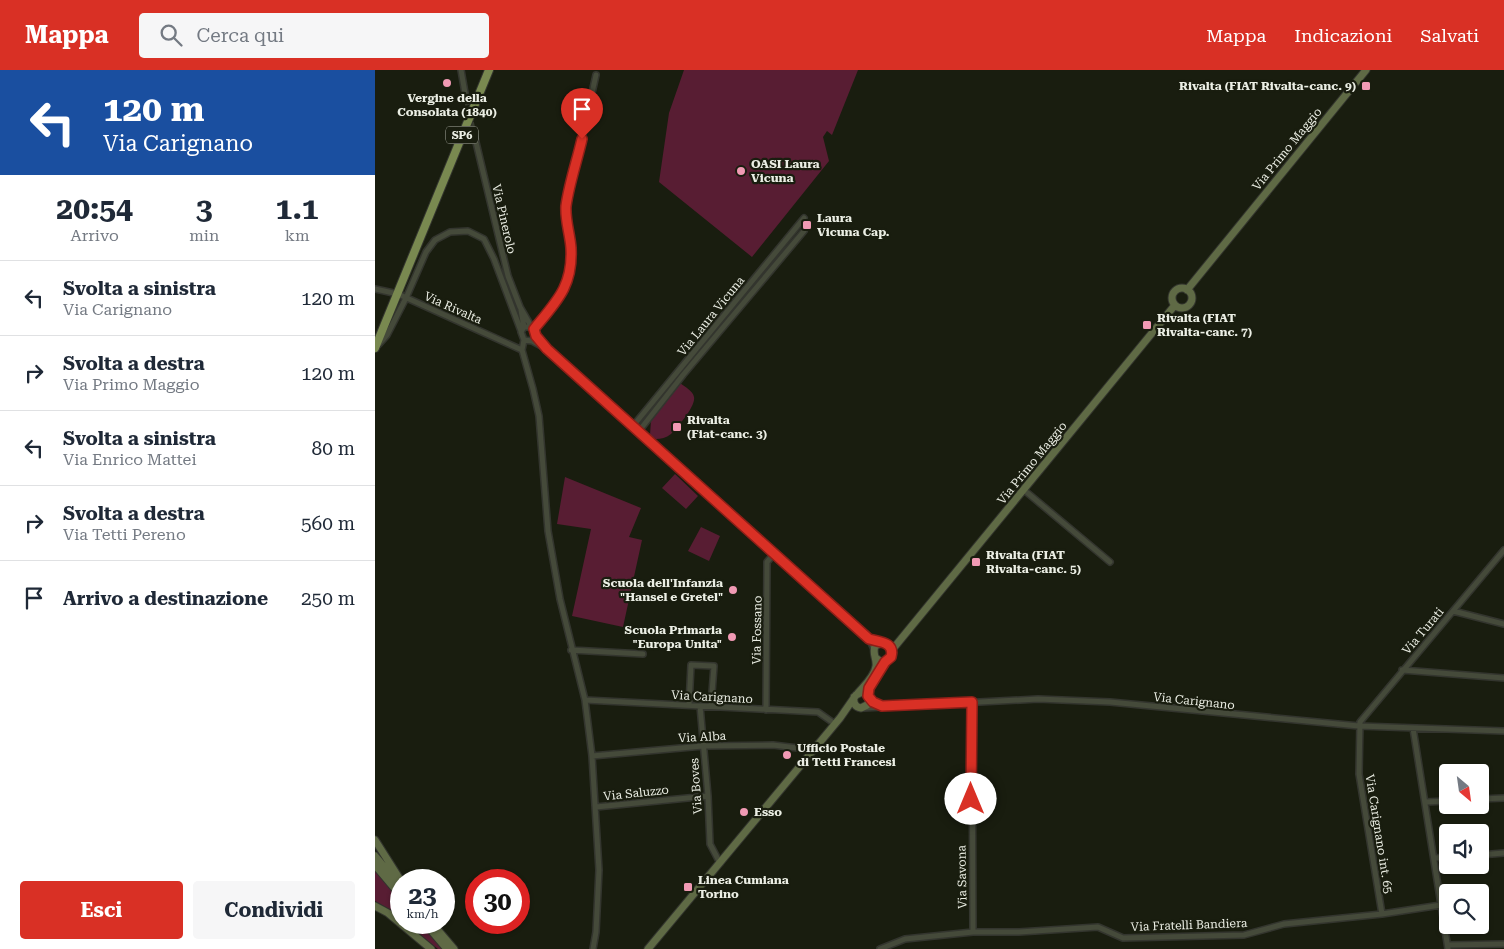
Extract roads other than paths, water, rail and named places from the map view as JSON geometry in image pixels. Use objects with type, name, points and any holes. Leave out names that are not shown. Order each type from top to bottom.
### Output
[{"type":"main road","name":"SP6","points":[[375,348],[489,70]]},
{"type":"main road","name":"Via Primo Maggio","points":[[1187,290],[1366,70]]},
{"type":"main road","points":[[1182,288],[1187,290],[1191,295],[1189,304],[1181,307],[1175,305],[1172,297],[1175,291],[1182,288]]},
{"type":"main road","name":"Via Primo Maggio","points":[[893,650],[1175,305]]},
{"type":"main road","name":"Via Primo Maggio","points":[[884,643],[907,635]]},
{"type":"main road","points":[[648,949],[837,721],[875,670],[874,649],[884,643],[893,650],[891,657],[885,662],[869,688],[869,702],[837,721]]},
{"type":"main road","points":[[875,658],[885,662]]},
{"type":"main road","points":[[856,695],[864,692],[868,696]]},
{"type":"main road","points":[[856,695],[854,703],[861,708]]},
{"type":"main road","points":[[375,840],[393,869]]},
{"type":"main road","points":[[375,856],[390,874]]},
{"type":"main road","points":[[375,865],[390,883]]},
{"type":"main road","points":[[375,906],[388,913],[431,949]]},
{"type":"main road","points":[[434,934],[447,949]]},
{"type":"main road","points":[[441,934],[454,949]]},
{"type":"street","points":[[461,70],[465,93]]},
{"type":"street","points":[[523,329],[533,328],[557,302],[565,288],[570,267],[571,248],[566,208],[596,75]]},
{"type":"street","name":"Via Pinerolo","points":[[474,134],[508,276],[520,307],[536,336]]},
{"type":"street","name":"Via Laura Vicuna","points":[[633,426],[804,218]]},
{"type":"street","points":[[375,348],[387,335],[406,298],[425,252],[435,240],[450,232],[468,231],[484,239],[489,246],[523,329],[521,335],[547,349]]},
{"type":"street","name":"Via Laura Vicuna","points":[[639,431],[804,231]]},
{"type":"street","points":[[398,294],[411,283]]},
{"type":"street","name":"Via Rivalta","points":[[375,289],[398,294],[522,352]]},
{"type":"street","name":"Via Pinerolo","points":[[520,307],[523,329]]},
{"type":"street","points":[[593,949],[596,932],[599,870],[592,756],[585,700],[571,650],[547,532],[539,416],[522,352],[528,340],[536,336],[547,349],[869,639],[874,649]]},
{"type":"street","points":[[1024,490],[1110,562]]},
{"type":"street","name":"Via Turati","points":[[1359,726],[1360,722],[1504,550]]},
{"type":"street","name":"Via Fossano","points":[[766,710],[767,562],[774,554]]},
{"type":"street","points":[[1453,611],[1504,624]]},
{"type":"street","points":[[869,639],[884,643]]},
{"type":"street","points":[[571,650],[643,654]]},
{"type":"street","points":[[689,705],[691,664],[713,666],[711,706]]},
{"type":"street","points":[[1403,670],[1504,678]]},
{"type":"street","points":[[868,696],[873,702],[882,706]]},
{"type":"street","name":"Via Carignano","points":[[585,700],[818,712],[837,721]]},
{"type":"street","name":"Via Carignano","points":[[861,708],[1038,700],[1110,702],[1359,726],[1504,731]]},
{"type":"street","name":"Via Savona","points":[[972,702],[973,932]]},
{"type":"street","name":"Via Boves","points":[[700,706],[710,844],[719,863]]},
{"type":"street","name":"Via Carignano int. 65","points":[[1359,726],[1359,774],[1382,914]]},
{"type":"street","points":[[1413,728],[1439,889]]},
{"type":"street","name":"Via Alba","points":[[592,756],[703,746],[773,745],[813,750]]},
{"type":"street","name":"Via Saluzzo","points":[[596,807],[708,796]]},
{"type":"street","points":[[1489,799],[1504,798]]},
{"type":"street","points":[[1426,802],[1439,801]]},
{"type":"street","points":[[1489,854],[1504,853]]},
{"type":"street","points":[[1435,858],[1439,858]]},
{"type":"street","name":"Via Fratelli Bandiera","points":[[880,949],[905,939],[973,932],[1019,932],[1098,927],[1123,938],[1244,934],[1284,924],[1382,914],[1439,905]]},
{"type":"street","points":[[1446,934],[1448,947],[1504,944]]},
{"type":"tunnel","points":[[465,93],[474,134]]},
{"type":"place","name":"Vergine della Consolata (1840)","points":[[447,83]]},
{"type":"place","name":"Rivalta (FIAT Rivalta-canc. 9)","points":[[1366,86]]},
{"type":"place","name":"OASI Laura Vicuna","points":[[741,171]]},
{"type":"place","name":"Laura Vicuna Cap.","points":[[807,225]]},
{"type":"place","name":"Rivalta (FIAT Rivalta-canc. 7)","points":[[1147,325]]},
{"type":"place","name":"Rivalta (Fiat-canc. 3)","points":[[677,427]]},
{"type":"place","name":"Rivalta (FIAT Rivalta-canc. 5)","points":[[976,562]]},
{"type":"place","name":"Scuola dell'Infanzia \"Hansel e Gretel\"","points":[[733,590]]},
{"type":"place","name":"Scuola Primaria \"Europa Unita\"","points":[[732,637]]},
{"type":"place","name":"Ufficio Postale di Tetti Francesi","points":[[787,755]]},
{"type":"place","name":"Esso","points":[[744,812]]},
{"type":"place","name":"Linea Cumiana Torino","points":[[688,887]]}]
